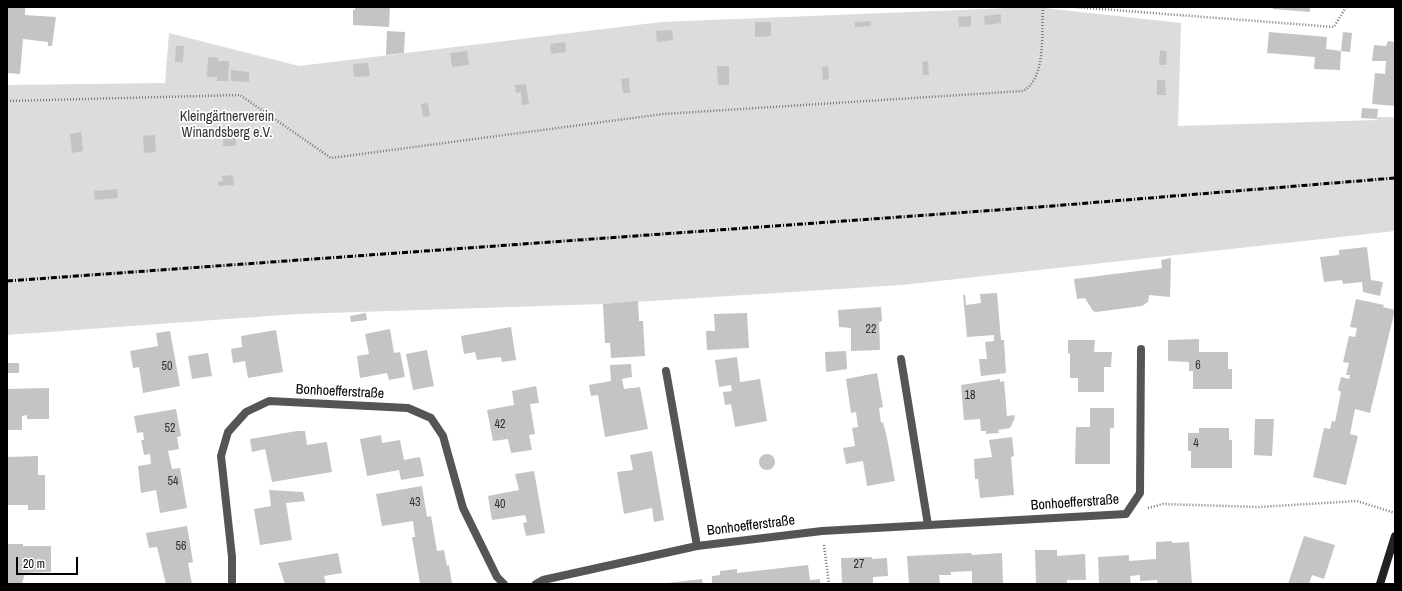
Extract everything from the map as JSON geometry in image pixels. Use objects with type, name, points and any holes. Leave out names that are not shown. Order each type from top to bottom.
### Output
[{"type":"main road","points":[[1380,584],[1395,536]]},
{"type":"street","name":"Bonhoefferstraße","points":[[536,584],[543,580],[697,546],[822,530],[1126,514],[1140,493],[1141,348]]},
{"type":"street","points":[[901,359],[928,525]]},
{"type":"street","name":"Bonhoefferstraße","points":[[666,371],[697,546]]},
{"type":"street","name":"Bonhoefferstraße","points":[[232,584],[232,557],[221,456],[228,432],[246,412],[269,401],[408,408],[431,418],[443,436],[463,508],[497,577],[504,584]]},
{"type":"path","points":[[7,101],[240,95],[331,158],[663,114],[1023,91],[1033,83],[1039,68],[1043,7]]},
{"type":"path","points":[[1075,7],[1334,27],[1346,7]]},
{"type":"path","points":[[1126,514],[1163,504],[1260,507],[1357,501],[1395,513]]},
{"type":"path","points":[[822,530],[829,584]]},
{"type":"green space","name":"Kleingärtnerverein Winandsberg e.V.","points":[[1035,7],[1181,23],[1178,126],[1377,120],[1378,117],[1395,117],[1395,231],[902,285],[603,304],[297,314],[7,335],[7,85],[165,83],[169,33],[299,66],[661,22]]},
{"type":"building","points":[[7,7],[25,7],[25,15],[56,17],[52,46],[48,46],[48,42],[23,39],[20,74],[7,73]]},
{"type":"building","points":[[355,7],[390,7],[389,27],[353,25],[353,10],[355,10]]},
{"type":"building","points":[[1273,7],[1310,7],[1310,12],[1273,9]]},
{"type":"building","points":[[1001,14],[1001,23],[985,25],[984,16]]},
{"type":"building","points":[[971,16],[971,26],[959,27],[958,17]]},
{"type":"building","points":[[870,21],[871,26],[855,27],[855,22]]},
{"type":"building","points":[[755,22],[771,22],[771,36],[755,37]]},
{"type":"building","points":[[672,30],[673,40],[657,42],[656,31]]},
{"type":"building","points":[[387,31],[405,32],[404,53],[386,55]]},
{"type":"building","points":[[1269,32],[1327,37],[1326,49],[1341,51],[1340,70],[1314,69],[1315,57],[1267,53]]},
{"type":"building","points":[[1343,32],[1352,33],[1350,52],[1341,51]]},
{"type":"building","points":[[1388,41],[1395,42],[1395,106],[1372,104],[1375,73],[1385,74],[1386,61],[1372,61],[1374,45],[1386,46]]},
{"type":"building","points":[[565,42],[566,52],[551,54],[550,44]]},
{"type":"building","points":[[176,46],[184,46],[183,62],[175,62]]},
{"type":"building","points":[[1160,50],[1167,51],[1166,65],[1159,65]]},
{"type":"building","points":[[467,51],[469,65],[452,67],[450,53]]},
{"type":"building","points":[[208,57],[218,58],[218,61],[229,61],[228,81],[217,81],[217,77],[207,77]]},
{"type":"building","points":[[928,61],[929,75],[923,75],[922,62]]},
{"type":"building","points":[[368,63],[370,76],[354,77],[353,64]]},
{"type":"building","points":[[717,66],[729,66],[729,85],[718,85]]},
{"type":"building","points":[[828,66],[829,79],[823,80],[822,67]]},
{"type":"building","points":[[231,70],[249,72],[249,82],[231,81]]},
{"type":"building","points":[[629,78],[630,93],[623,93],[621,79]]},
{"type":"building","points":[[1157,80],[1165,80],[1166,95],[1157,95]]},
{"type":"building","points":[[526,84],[529,104],[522,105],[521,92],[516,93],[515,85]]},
{"type":"building","points":[[428,103],[430,116],[423,117],[421,104]]},
{"type":"building","points":[[1362,108],[1378,109],[1377,119],[1361,118]]},
{"type":"building","points":[[223,129],[236,129],[236,146],[223,146]]},
{"type":"building","points":[[81,132],[83,151],[72,153],[70,134]]},
{"type":"building","points":[[155,135],[156,152],[144,153],[143,136]]},
{"type":"building","points":[[233,175],[234,185],[219,186],[218,182],[223,181],[222,176]]},
{"type":"building","points":[[117,189],[118,198],[95,200],[94,191]]},
{"type":"building","points":[[1367,247],[1371,280],[1383,282],[1380,296],[1363,292],[1362,282],[1343,284],[1342,280],[1324,282],[1320,257],[1339,255],[1339,250]]},
{"type":"building","points":[[1171,258],[1170,297],[1149,295],[1148,302],[1142,306],[1096,312],[1093,311],[1085,298],[1077,299],[1074,279],[1162,268],[1161,260]]},
{"type":"building","points":[[997,293],[1001,340],[1004,340],[1006,373],[981,376],[979,359],[987,359],[985,342],[994,341],[994,335],[967,337],[963,295],[965,295],[966,305],[981,303],[980,294]]},
{"type":"building","points":[[1356,299],[1384,305],[1383,307],[1395,310],[1370,413],[1355,409],[1350,434],[1358,436],[1346,485],[1313,477],[1324,428],[1330,429],[1332,421],[1335,422],[1341,392],[1338,390],[1341,377],[1349,379],[1350,375],[1346,375],[1349,363],[1343,362],[1349,336],[1355,337],[1357,328],[1350,327]]},
{"type":"building","points":[[638,301],[639,321],[643,321],[645,356],[611,358],[610,343],[605,343],[603,304]]},
{"type":"building","points":[[881,307],[882,321],[879,322],[880,350],[851,351],[851,328],[839,327],[838,310]]},
{"type":"building","points":[[366,313],[367,320],[351,322],[350,316]]},
{"type":"building","points":[[747,313],[749,348],[707,350],[706,331],[715,331],[714,314]]},
{"type":"building","points":[[511,327],[516,360],[502,362],[501,357],[477,360],[475,352],[464,354],[461,336]]},
{"type":"building","points":[[390,329],[394,353],[400,352],[405,377],[389,380],[387,373],[360,378],[357,356],[369,354],[365,334]]},
{"type":"building","points":[[276,330],[283,372],[248,378],[245,361],[233,363],[231,349],[242,347],[241,336]]},
{"type":"building","points":[[170,331],[180,386],[143,393],[139,367],[133,368],[130,351],[158,346],[156,333]]},
{"type":"building","points":[[1199,339],[1199,352],[1228,352],[1228,369],[1232,369],[1232,389],[1193,389],[1193,371],[1189,371],[1189,362],[1168,361],[1168,340]]},
{"type":"building","points":[[1068,340],[1095,340],[1094,352],[1112,352],[1111,367],[1104,367],[1104,392],[1078,392],[1078,378],[1070,378],[1070,354],[1068,353]]},
{"type":"building","points":[[427,350],[434,386],[413,390],[406,354]]},
{"type":"building","points":[[846,351],[847,369],[826,372],[825,352]]},
{"type":"building","points":[[208,353],[212,376],[192,379],[188,356]]},
{"type":"building","points":[[737,357],[740,382],[760,379],[767,421],[735,427],[731,404],[725,405],[723,392],[732,391],[731,385],[719,387],[715,360]]},
{"type":"building","points":[[7,363],[19,363],[19,373],[7,373]]},
{"type":"building","points":[[631,364],[632,377],[622,379],[624,389],[640,387],[648,429],[605,437],[598,395],[591,396],[589,385],[611,381],[610,365]]},
{"type":"building","points":[[877,373],[883,407],[879,408],[881,423],[883,422],[887,438],[895,481],[867,486],[863,461],[846,464],[843,448],[855,446],[852,428],[858,427],[856,412],[851,413],[846,379]]},
{"type":"building","points":[[1000,379],[1000,382],[1004,381],[1007,416],[1015,415],[1014,420],[1010,428],[998,430],[999,433],[986,434],[986,431],[981,431],[980,419],[964,420],[961,385]]},
{"type":"building","points":[[536,386],[539,403],[530,404],[535,434],[529,435],[532,450],[511,453],[508,439],[493,441],[487,410],[514,405],[512,391]]},
{"type":"building","points":[[49,388],[49,419],[27,419],[27,415],[22,416],[22,430],[7,430],[7,389]]},
{"type":"building","points":[[1090,408],[1114,408],[1114,428],[1110,428],[1110,464],[1075,464],[1076,427],[1090,427]]},
{"type":"building","points":[[176,409],[181,436],[177,437],[179,449],[168,451],[172,469],[180,468],[187,508],[160,513],[156,490],[141,493],[138,466],[151,464],[150,454],[144,455],[141,440],[144,440],[143,432],[137,433],[134,416]]},
{"type":"building","points":[[1255,419],[1274,419],[1272,456],[1254,455]]},
{"type":"building","points":[[1199,428],[1229,428],[1229,440],[1232,440],[1232,468],[1191,468],[1191,451],[1188,451],[1188,433],[1199,433]]},
{"type":"building","points":[[305,431],[307,445],[327,443],[332,472],[272,482],[265,449],[252,452],[250,439]]},
{"type":"building","points":[[381,435],[382,443],[400,440],[404,460],[420,457],[424,476],[401,480],[399,470],[367,476],[360,439]]},
{"type":"building","points":[[1012,437],[1014,456],[1011,457],[1014,495],[980,498],[978,479],[975,479],[974,459],[992,457],[989,440]]},
{"type":"building","points":[[652,451],[664,520],[654,522],[652,508],[624,514],[617,472],[633,470],[630,455]]},
{"type":"building","points":[[767,454],[774,459],[775,462],[770,469],[767,470],[760,465],[759,462],[764,455]]},
{"type":"building","points":[[38,456],[38,475],[45,475],[45,510],[28,510],[28,505],[7,505],[7,457]]},
{"type":"building","points":[[534,471],[545,533],[526,536],[523,523],[527,522],[525,515],[492,520],[488,496],[519,490],[515,474]]},
{"type":"building","points":[[422,486],[427,517],[431,516],[437,551],[444,550],[447,566],[449,565],[452,584],[420,584],[412,537],[415,537],[413,521],[382,526],[376,494]]},
{"type":"building","points":[[269,490],[303,492],[305,501],[286,503],[292,540],[260,545],[254,509],[271,506]]},
{"type":"building","points":[[187,526],[193,562],[188,563],[192,584],[166,584],[157,547],[149,548],[146,533]]},
{"type":"building","points":[[1304,536],[1335,545],[1324,579],[1312,575],[1309,584],[1288,584]]},
{"type":"building","points":[[1172,541],[1172,543],[1189,542],[1192,584],[1158,584],[1157,580],[1140,581],[1140,575],[1130,576],[1131,584],[1099,584],[1098,557],[1129,555],[1129,561],[1156,559],[1156,542]]},
{"type":"building","points":[[7,544],[23,544],[23,546],[51,546],[51,572],[25,573],[22,584],[7,584]]},
{"type":"building","points":[[1035,550],[1057,550],[1057,556],[1085,554],[1086,580],[1067,580],[1067,584],[1036,584]]},
{"type":"building","points":[[338,553],[342,573],[324,576],[326,584],[285,584],[278,563]]},
{"type":"building","points":[[971,553],[972,555],[1002,553],[1003,584],[972,584],[972,571],[951,572],[951,575],[939,575],[940,584],[909,584],[907,556]]},
{"type":"building","points":[[872,557],[872,559],[887,558],[888,576],[873,577],[873,584],[842,584],[841,558]]},
{"type":"building","points":[[808,565],[810,580],[820,579],[820,584],[712,584],[712,576],[720,575],[720,571],[737,569],[737,573]]},
{"type":"building","points":[[702,579],[703,584],[668,584],[668,583]]},
{"type":"railway","points":[[7,281],[1039,207],[1395,178]]}]
